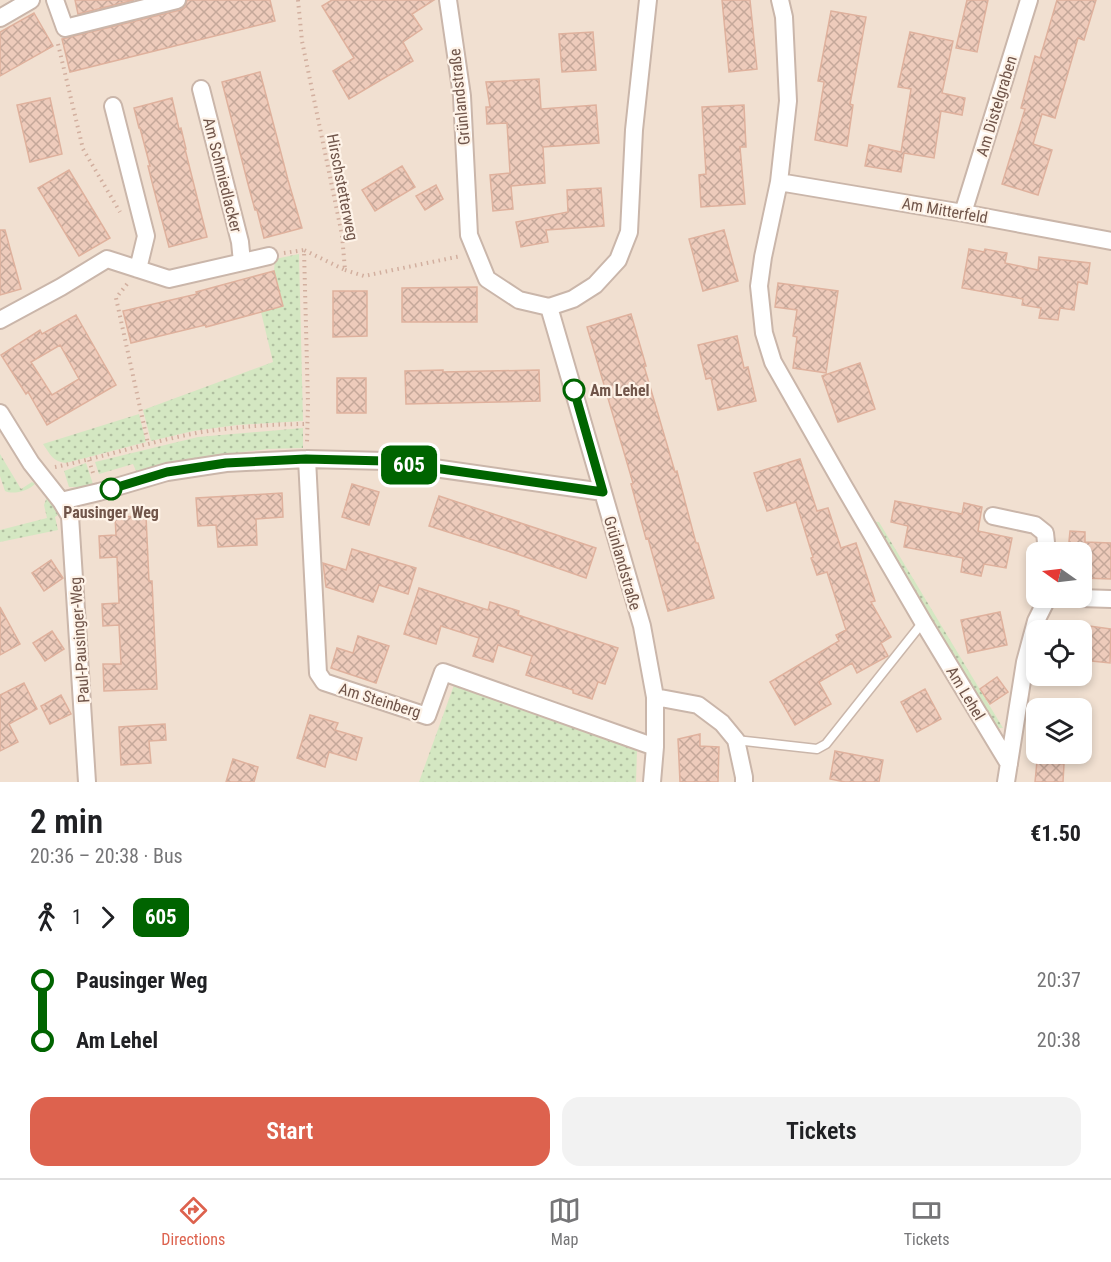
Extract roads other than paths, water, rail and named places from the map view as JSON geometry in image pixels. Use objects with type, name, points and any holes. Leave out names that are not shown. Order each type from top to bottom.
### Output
[{"type":"street","points":[[55,0],[65,28],[177,0]]},
{"type":"street","name":"Grünlandstraße","points":[[448,0],[462,96],[469,235],[487,279],[519,300],[549,307],[642,626],[655,697],[655,747],[651,782]]},
{"type":"street","points":[[549,307],[573,298],[595,285],[618,260],[629,232],[634,130],[648,0]]},
{"type":"street","name":"Am Lehel","points":[[780,0],[784,17],[788,101],[779,182],[759,286],[764,333],[773,362],[923,622],[1009,764]]},
{"type":"street","name":"Am Distelgraben","points":[[963,213],[1029,0]]},
{"type":"street","points":[[0,18],[28,1]]},
{"type":"street","name":"Am Schmiedlacker","points":[[201,89],[240,242],[242,262]]},
{"type":"street","points":[[113,106],[146,236],[138,269]]},
{"type":"street","name":"Am Mitterfeld","points":[[779,182],[1111,241]]},
{"type":"street","points":[[0,320],[107,260],[169,279],[269,256]]},
{"type":"street","points":[[0,413],[31,464],[62,501],[167,472],[226,463],[306,459],[385,461],[603,492]]},
{"type":"street","name":"Am Steinberg","points":[[306,459],[318,673],[324,682],[427,716],[443,672],[655,747]]},
{"type":"street","name":"Paul-Pausinger-Weg","points":[[62,501],[70,516],[87,782]]},
{"type":"street","points":[[993,516],[1035,525],[1046,533],[1046,542]]},
{"type":"street","points":[[1092,598],[1111,599]]},
{"type":"street","points":[[1006,782],[1025,662],[1036,621],[1042,608]]},
{"type":"street","points":[[655,697],[698,705],[722,723],[736,740],[744,782]]},
{"type":"lane","points":[[736,740],[817,749],[826,744],[923,622]]},
{"type":"place","name":"Am Lehel","points":[[574,390]]},
{"type":"place","name":"Pausinger Weg","points":[[111,489]]}]
